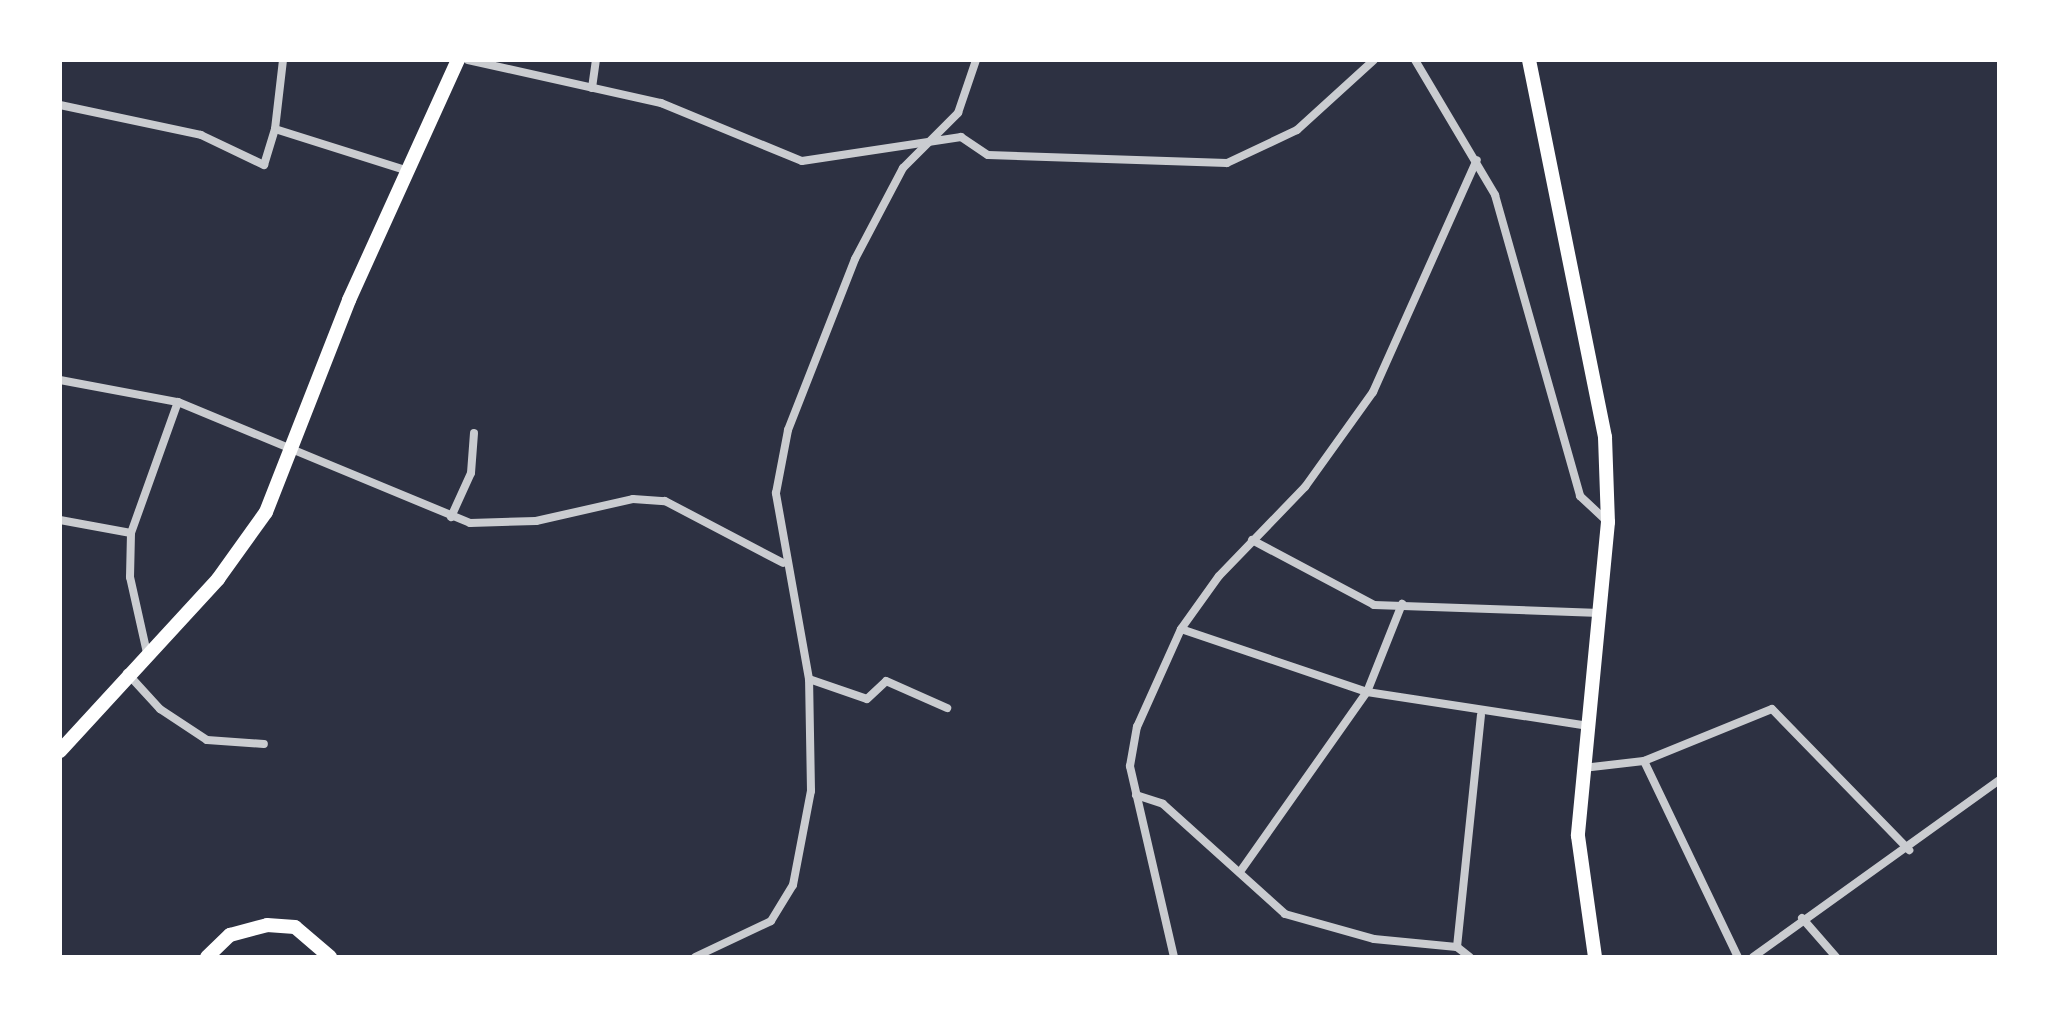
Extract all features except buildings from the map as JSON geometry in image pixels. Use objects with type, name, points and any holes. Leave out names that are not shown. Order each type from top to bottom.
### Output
[{"type":"main road","points":[[60,751],[127,673],[246,545],[292,449],[405,170],[458,60]]},
{"type":"main road","points":[[1529,60],[1605,437],[1608,522],[1590,726],[1582,768],[1580,873],[1595,957]]},
{"type":"main road","points":[[207,957],[230,935],[267,925],[295,927],[330,957]]},
{"type":"street","points":[[60,105],[201,135],[264,165],[275,129],[283,60]]},
{"type":"street","points":[[468,60],[698,115],[802,161],[924,146],[961,137],[988,155],[1227,163],[1297,130],[1374,60]]},
{"type":"street","points":[[592,88],[596,60]]},
{"type":"street","points":[[695,957],[771,921],[793,885],[811,791],[809,679],[783,563],[776,493],[788,430],[855,259],[903,168],[958,113],[976,60]]},
{"type":"street","points":[[1415,60],[1495,195],[1580,496],[1608,522]]},
{"type":"street","points":[[275,129],[405,170]]},
{"type":"street","points":[[1174,957],[1130,766],[1137,727],[1181,629],[1252,540],[1305,487],[1373,392],[1477,160]]},
{"type":"street","points":[[60,380],[178,402],[451,517],[536,521],[633,499],[665,501],[783,563]]},
{"type":"street","points":[[147,653],[130,577],[131,533],[178,402]]},
{"type":"street","points":[[451,517],[471,473],[474,433]]},
{"type":"street","points":[[60,520],[131,533]]},
{"type":"street","points":[[1252,540],[1374,605],[1600,613]]},
{"type":"street","points":[[1242,869],[1367,692],[1402,604]]},
{"type":"street","points":[[1181,629],[1367,692],[1481,715],[1590,726]]},
{"type":"street","points":[[127,673],[160,709],[207,740],[264,744]]},
{"type":"street","points":[[809,679],[867,699],[886,681],[947,708]]},
{"type":"street","points":[[1582,768],[1644,761],[1772,709],[1909,850]]},
{"type":"street","points":[[1457,947],[1481,715]]},
{"type":"street","points":[[1644,761],[1738,957]]},
{"type":"street","points":[[1753,957],[1802,918],[1909,850],[1999,780]]},
{"type":"street","points":[[1136,795],[1163,804],[1242,869],[1285,914],[1374,939],[1457,947],[1470,957]]},
{"type":"street","points":[[1802,918],[1836,957]]}]
